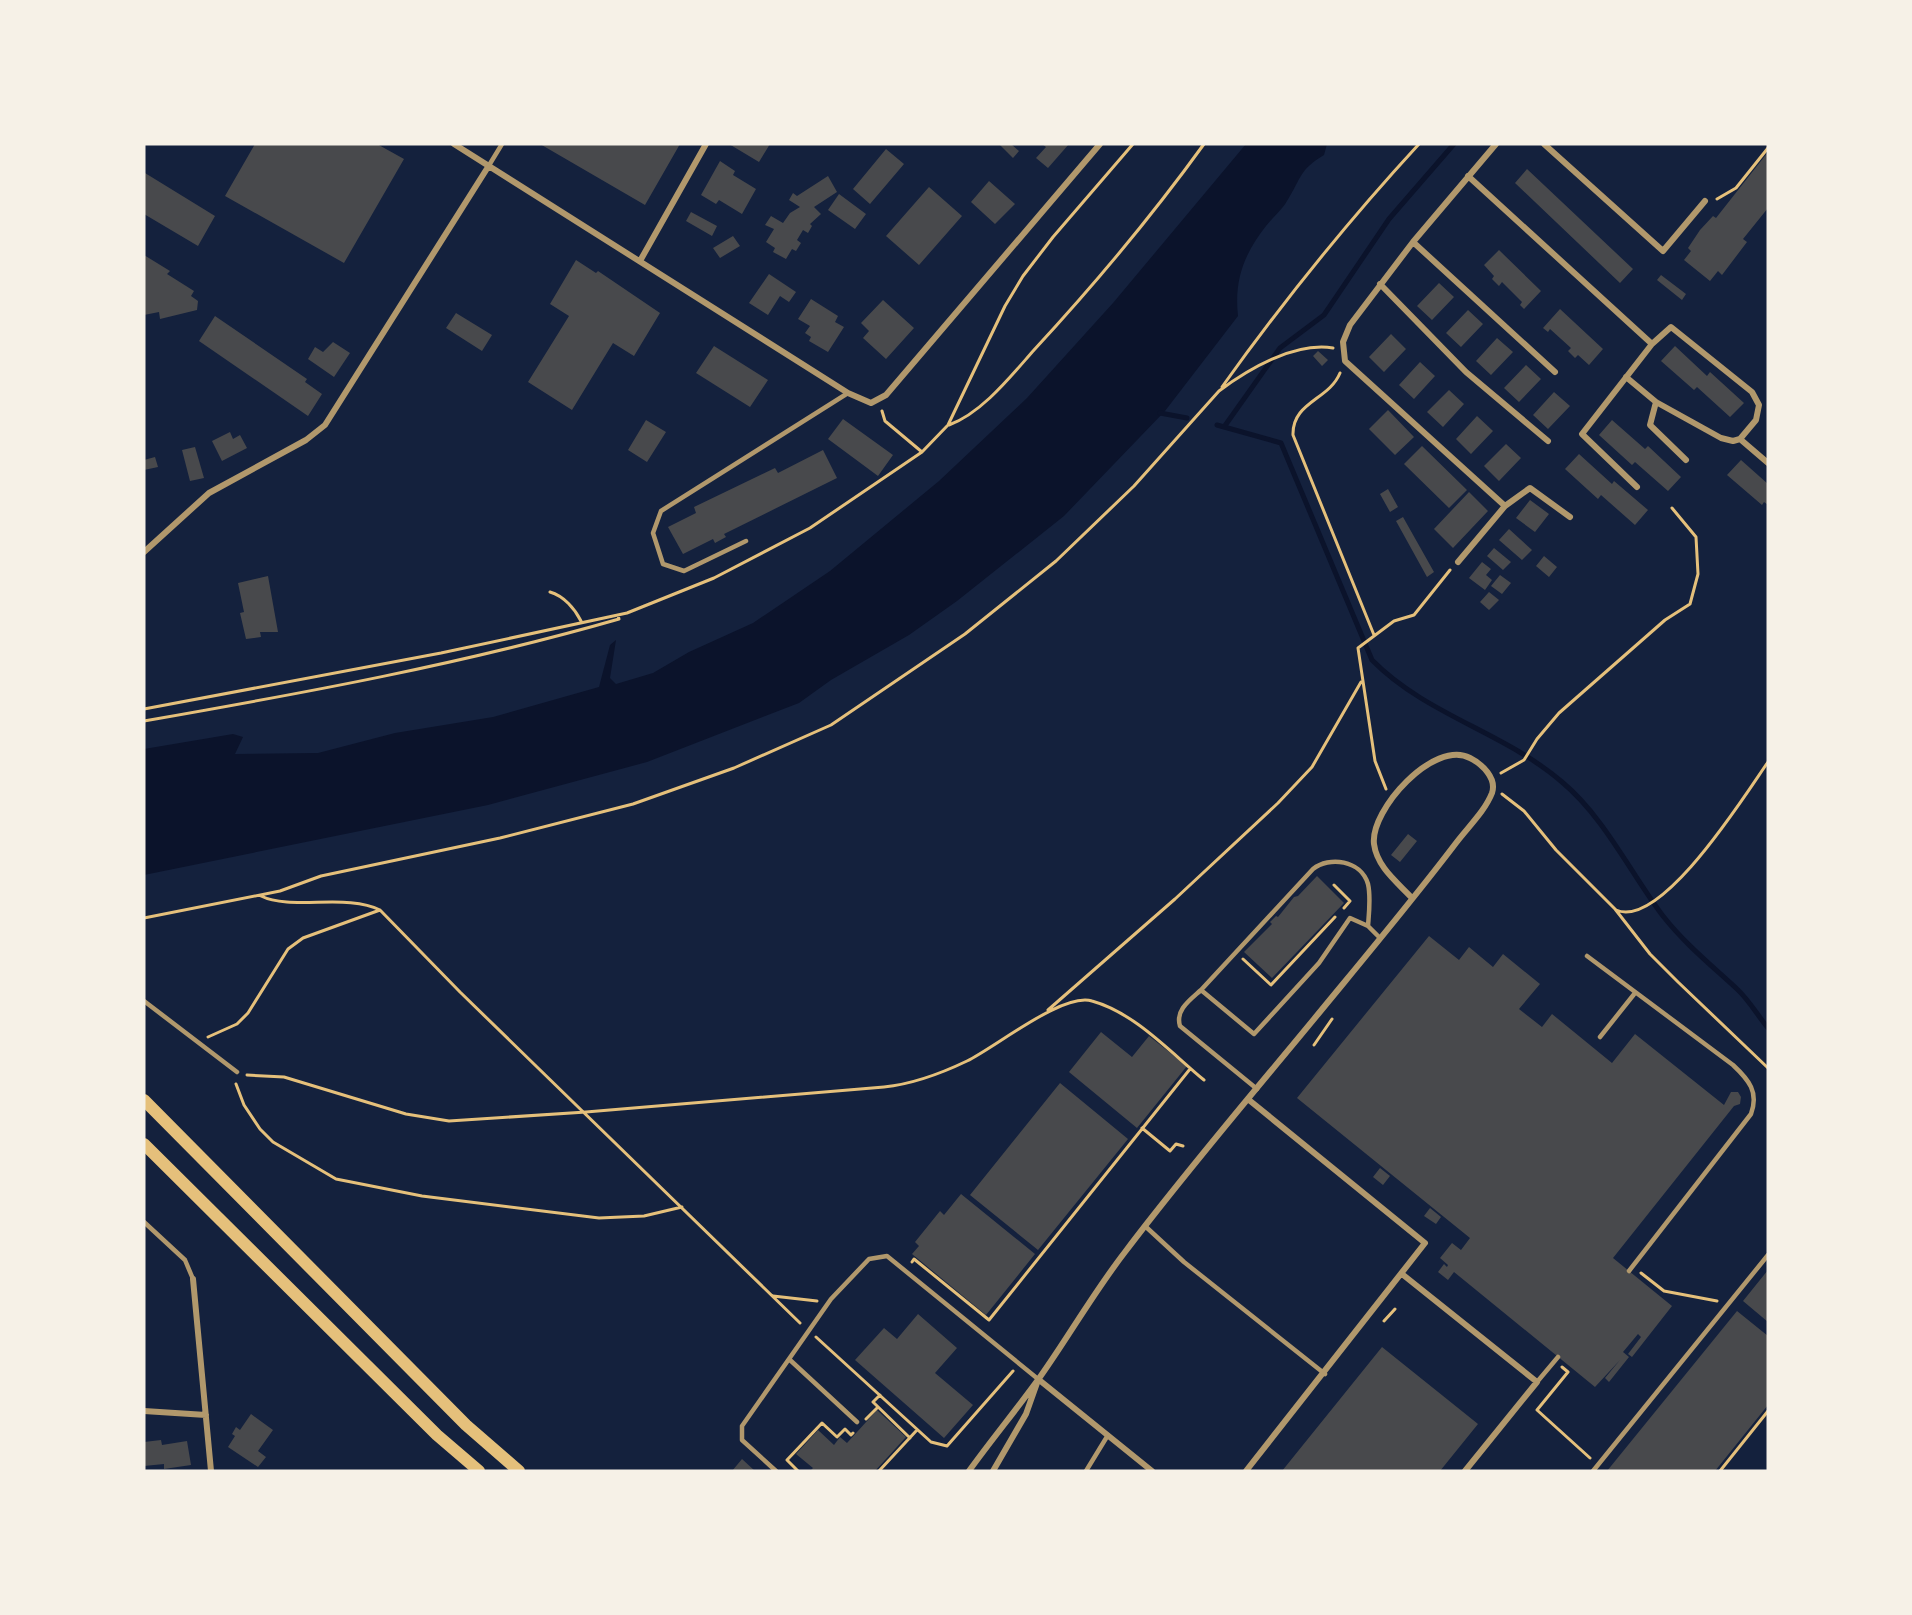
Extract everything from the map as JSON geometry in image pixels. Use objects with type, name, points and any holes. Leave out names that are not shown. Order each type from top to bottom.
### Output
[{"type":"main road","points":[[144,1101],[466,1425],[519,1471]]},
{"type":"main road","points":[[144,1144],[437,1435],[479,1471]]},
{"type":"street","points":[[454,144],[862,401],[879,401],[1101,144]]},
{"type":"street","points":[[640,261],[706,144]]},
{"type":"street","points":[[1496,144],[1467,176],[1380,284],[1350,325],[1343,342],[1345,361],[1505,506]]},
{"type":"street","points":[[1544,144],[1663,251],[1705,201]]},
{"type":"street","points":[[144,552],[209,493],[306,440],[325,425],[488,167]]},
{"type":"street","points":[[1467,176],[1652,344]]},
{"type":"street","points":[[1413,242],[1556,372]]},
{"type":"street","points":[[1380,284],[1466,372],[1548,441]]},
{"type":"street","points":[[1626,378],[1656,402],[1721,438],[1733,441],[1740,439],[1756,420],[1759,405],[1752,392],[1671,327],[1652,344],[1582,434],[1637,487]]},
{"type":"street","points":[[1656,402],[1650,425],[1686,460]]},
{"type":"street","points":[[1740,439],[1768,463]]},
{"type":"street","points":[[1458,562],[1505,506],[1530,488],[1570,517]]},
{"type":"street","points":[[969,1471],[1038,1380],[1100,1285],[1145,1226],[1380,938],[1412,898],[1482,809],[1493,788],[1491,778],[1485,769],[1460,753],[1442,755],[1422,767],[1391,802],[1375,830],[1374,847],[1386,870],[1412,898]]},
{"type":"street","points":[[1246,1471],[1325,1374],[1425,1243],[1249,1100]]},
{"type":"street","points":[[1402,1274],[1537,1382],[1465,1471]]},
{"type":"street","points":[[193,1279],[211,1471]]},
{"type":"street","points":[[1038,1380],[1152,1471]]},
{"type":"street","points":[[993,1471],[1026,1414],[1038,1380]]},
{"type":"street","points":[[144,1411],[206,1415]]},
{"type":"lane","points":[[488,167],[502,144]]},
{"type":"lane","points":[[746,541],[684,571],[663,564],[653,533],[661,511],[848,393]]},
{"type":"lane","points":[[1257,1089],[1180,1026],[1179,1013],[1312,869],[1326,861],[1347,864],[1366,879],[1369,886],[1368,926]]},
{"type":"lane","points":[[1201,990],[1254,1034],[1319,963],[1350,918],[1368,926],[1380,938]]},
{"type":"lane","points":[[1587,956],[1733,1065],[1748,1080],[1755,1102],[1751,1114],[1631,1269]]},
{"type":"lane","points":[[1600,1037],[1635,993]]},
{"type":"lane","points":[[144,1001],[237,1072]]},
{"type":"lane","points":[[144,1222],[185,1260],[193,1279]]},
{"type":"lane","points":[[1145,1226],[1184,1262],[1325,1374]]},
{"type":"lane","points":[[1593,1471],[1768,1255]]},
{"type":"lane","points":[[776,1471],[742,1440],[740,1430],[831,1299],[863,1264],[874,1256],[887,1256],[1038,1380]]},
{"type":"lane","points":[[790,1359],[857,1425]]},
{"type":"lane","points":[[1537,1382],[1556,1359]]},
{"type":"lane","points":[[1086,1471],[1108,1436]]},
{"type":"path","points":[[144,709],[441,653],[581,621],[618,615],[673,596],[763,554],[848,504],[922,452],[948,425],[1005,306],[1023,276],[1053,237],[1133,144]]},
{"type":"path","points":[[948,425],[964,420],[1011,376],[1158,208],[1204,144]]},
{"type":"path","points":[[144,918],[259,896],[321,876],[501,838],[633,804],[734,768],[831,725],[964,634],[1056,561],[1149,470],[1220,391],[1248,351],[1374,194],[1419,144]]},
{"type":"path","points":[[1695,213],[1704,213],[1723,193],[1736,188],[1768,148]]},
{"type":"path","points":[[1220,391],[1234,380],[1298,349],[1333,347],[1345,361],[1336,383],[1296,416],[1293,435],[1374,635]]},
{"type":"path","points":[[879,401],[885,421],[922,452]]},
{"type":"path","points":[[1491,778],[1524,760],[1559,713],[1665,620],[1690,604],[1698,574],[1696,537],[1672,508]]},
{"type":"path","points":[[1391,802],[1375,761],[1357,652],[1360,645],[1394,621],[1414,615],[1458,562]]},
{"type":"path","points":[[550,592],[557,594],[575,610],[581,621]]},
{"type":"path","points":[[144,721],[466,660],[556,639],[619,620],[618,615]]},
{"type":"path","points":[[1045,1013],[1175,899],[1278,803],[1312,766],[1361,682]]},
{"type":"path","points":[[1615,909],[1625,914],[1647,906],[1660,897],[1692,866],[1768,762]]},
{"type":"path","points":[[1493,788],[1524,811],[1556,850],[1615,909],[1671,975],[1768,1068]]},
{"type":"path","points":[[1334,885],[1350,901],[1343,909]]},
{"type":"path","points":[[259,896],[271,901],[326,902],[369,906],[380,910],[460,992],[586,1112],[771,1295],[931,1442],[947,1446],[1013,1371]]},
{"type":"path","points":[[194,1040],[217,1035],[237,1024],[262,994],[288,949],[303,938],[380,910]]},
{"type":"path","points":[[1236,951],[1271,985],[1336,916]]},
{"type":"path","points":[[237,1072],[246,1076],[285,1077],[365,1103],[428,1118],[476,1120],[586,1112],[900,1085],[926,1078],[968,1061],[1045,1013],[1076,1000],[1098,1003],[1137,1025],[1204,1080]]},
{"type":"path","points":[[229,1067],[244,1104],[260,1129],[289,1153],[336,1179],[422,1196],[589,1217],[644,1216],[682,1207]]},
{"type":"path","points":[[905,1270],[914,1259],[989,1320],[1190,1069]]},
{"type":"path","points":[[1142,1128],[1170,1150],[1176,1144],[1183,1146]]},
{"type":"path","points":[[1631,1269],[1664,1291],[1728,1304]]},
{"type":"path","points":[[771,1295],[804,1301],[831,1299]]},
{"type":"path","points":[[1384,1321],[1395,1309]]},
{"type":"path","points":[[1556,1359],[1568,1372],[1537,1410],[1591,1458]]},
{"type":"path","points":[[880,1395],[873,1402],[910,1438]]},
{"type":"path","points":[[864,1421],[878,1407]]},
{"type":"path","points":[[1720,1471],[1768,1411]]},
{"type":"path","points":[[798,1471],[787,1460],[822,1423],[837,1437],[845,1429],[851,1435],[857,1425]]},
{"type":"path","points":[[879,1471],[917,1430]]},
{"type":"water","points":[[1246,144],[1327,144],[1324,155],[1305,170],[1285,204],[1258,236],[1246,257],[1239,279],[1238,316],[1165,411],[1064,516],[957,601],[909,635],[831,680],[799,703],[647,762],[488,805],[144,875],[144,749],[233,734],[243,737],[235,754],[318,753],[395,733],[493,717],[599,687],[610,645],[616,640],[610,678],[616,684],[653,673],[689,652],[753,623],[830,571],[939,481],[1027,398],[1113,303]]},
{"type":"building","points":[[255,144],[377,144],[404,159],[344,263],[225,196]]},
{"type":"building","points":[[540,144],[680,144],[645,205]]},
{"type":"building","points":[[729,144],[770,144],[759,162]]},
{"type":"building","points":[[999,144],[1011,144],[1019,151],[1013,158]]},
{"type":"building","points":[[1042,144],[1069,144],[1048,168],[1036,158],[1046,147]]},
{"type":"building","points":[[886,149],[904,164],[870,204],[853,189]]},
{"type":"building","points":[[1768,152],[1768,208],[1743,239],[1747,242],[1722,275],[1718,271],[1710,281],[1684,260],[1691,251],[1688,248],[1713,216],[1716,218]]},
{"type":"building","points":[[720,161],[735,171],[733,175],[756,189],[742,214],[719,200],[716,204],[701,195]]},
{"type":"building","points":[[1527,169],[1633,269],[1620,283],[1515,183]]},
{"type":"building","points":[[145,173],[215,216],[198,246],[144,214]]},
{"type":"building","points":[[828,176],[837,192],[814,207],[821,214],[810,224],[812,226],[808,233],[803,230],[797,240],[801,243],[796,251],[792,249],[786,259],[773,252],[775,248],[766,242],[774,229],[765,225],[771,216],[783,223],[790,213],[800,207],[789,200],[793,193],[797,196]]},
{"type":"building","points":[[989,181],[1015,204],[995,224],[971,202]]},
{"type":"building","points":[[929,187],[962,216],[919,265],[886,236]]},
{"type":"building","points":[[839,194],[866,214],[855,229],[828,210]]},
{"type":"building","points":[[691,212],[717,226],[712,236],[686,221]]},
{"type":"building","points":[[733,236],[740,246],[720,258],[713,248]]},
{"type":"building","points":[[1499,250],[1541,291],[1524,309],[1520,305],[1522,302],[1502,282],[1499,286],[1492,279],[1494,276],[1484,265]]},
{"type":"building","points":[[144,255],[170,271],[167,274],[194,291],[191,296],[198,301],[197,310],[160,319],[159,312],[144,315]]},
{"type":"building","points":[[576,260],[596,273],[598,271],[660,313],[634,356],[613,343],[572,410],[528,382],[569,316],[550,304]]},
{"type":"building","points":[[769,274],[796,292],[789,302],[780,296],[768,315],[749,303]]},
{"type":"building","points":[[1661,275],[1686,294],[1682,300],[1657,280]]},
{"type":"building","points":[[1439,283],[1454,297],[1432,320],[1417,306]]},
{"type":"building","points":[[811,299],[838,316],[835,322],[844,327],[828,352],[809,341],[811,337],[805,333],[810,326],[798,319]]},
{"type":"building","points":[[883,300],[914,328],[886,359],[863,338],[869,331],[861,323]]},
{"type":"building","points":[[1560,309],[1603,349],[1589,365],[1578,355],[1575,358],[1568,351],[1571,348],[1550,329],[1548,332],[1543,328]]},
{"type":"building","points":[[1468,310],[1483,324],[1461,347],[1446,333]]},
{"type":"building","points":[[456,313],[492,335],[482,351],[446,328]]},
{"type":"building","points":[[215,316],[307,379],[305,382],[322,394],[308,416],[199,341]]},
{"type":"building","points":[[1391,334],[1406,349],[1384,372],[1369,357]]},
{"type":"building","points":[[1497,338],[1513,352],[1491,375],[1476,361]]},
{"type":"building","points":[[333,342],[350,353],[334,377],[308,359],[315,347],[323,352]]},
{"type":"building","points":[[714,346],[768,380],[750,407],[696,373]]},
{"type":"building","points":[[1675,346],[1707,376],[1710,372],[1744,403],[1730,417],[1697,387],[1694,390],[1661,361]]},
{"type":"building","points":[[1318,351],[1328,360],[1322,366],[1313,356]]},
{"type":"building","points":[[1420,362],[1435,376],[1414,399],[1399,385]]},
{"type":"building","points":[[1526,365],[1541,379],[1519,402],[1504,388]]},
{"type":"building","points":[[1449,390],[1464,404],[1443,427],[1427,412]]},
{"type":"building","points":[[1554,392],[1570,406],[1548,429],[1533,415]]},
{"type":"building","points":[[1388,410],[1414,437],[1395,455],[1369,429]]},
{"type":"building","points":[[1477,416],[1493,431],[1471,454],[1456,439]]},
{"type":"building","points":[[843,419],[893,455],[878,476],[828,439]]},
{"type":"building","points":[[646,420],[666,432],[647,462],[628,450]]},
{"type":"building","points":[[1612,420],[1645,449],[1648,446],[1681,477],[1668,491],[1635,462],[1632,465],[1599,435]]},
{"type":"building","points":[[230,432],[233,439],[240,435],[247,448],[222,461],[212,441]]},
{"type":"building","points":[[1506,444],[1521,458],[1499,481],[1484,466]]},
{"type":"building","points":[[1422,446],[1467,490],[1449,508],[1404,464]]},
{"type":"building","points":[[195,447],[204,478],[190,481],[182,450]]},
{"type":"building","points":[[823,450],[837,478],[724,534],[726,537],[715,543],[713,539],[683,554],[668,527],[696,513],[694,507],[775,468],[778,473]]},
{"type":"building","points":[[1579,454],[1612,484],[1614,481],[1648,510],[1635,525],[1601,495],[1598,499],[1565,469]]},
{"type":"building","points":[[155,457],[158,467],[144,470],[144,460]]},
{"type":"building","points":[[1741,460],[1768,484],[1768,505],[1764,502],[1762,505],[1727,475]]},
{"type":"building","points":[[1388,489],[1398,507],[1390,512],[1380,494]]},
{"type":"building","points":[[1469,492],[1488,511],[1453,548],[1434,529]]},
{"type":"building","points":[[1530,500],[1549,514],[1535,532],[1516,518]]},
{"type":"building","points":[[1403,517],[1434,572],[1427,577],[1396,521]]},
{"type":"building","points":[[1509,529],[1532,550],[1522,560],[1499,540]]},
{"type":"building","points":[[1494,548],[1511,562],[1503,570],[1487,556]]},
{"type":"building","points":[[1544,556],[1557,567],[1549,577],[1536,566]]},
{"type":"building","points":[[1482,562],[1491,569],[1486,575],[1492,580],[1485,590],[1469,578]]},
{"type":"building","points":[[1500,575],[1511,583],[1502,594],[1491,586]]},
{"type":"building","points":[[268,576],[278,632],[260,632],[261,637],[246,639],[240,613],[244,612],[238,583]]},
{"type":"building","points":[[1489,592],[1499,600],[1489,610],[1480,602]]},
{"type":"building","points":[[1408,834],[1417,841],[1400,862],[1391,855]]},
{"type":"building","points":[[1317,876],[1344,903],[1272,978],[1244,952],[1272,924],[1270,922],[1276,916],[1278,917],[1294,897],[1298,896]]},
{"type":"building","points":[[1429,936],[1459,960],[1469,947],[1493,967],[1503,954],[1540,984],[1519,1009],[1542,1027],[1552,1014],[1612,1063],[1635,1034],[1724,1105],[1731,1092],[1738,1092],[1741,1097],[1740,1104],[1734,1106],[1613,1258],[1672,1306],[1632,1357],[1628,1354],[1641,1337],[1638,1334],[1623,1352],[1629,1357],[1609,1382],[1605,1378],[1620,1360],[1595,1387],[1454,1272],[1448,1280],[1438,1272],[1444,1264],[1447,1267],[1448,1265],[1440,1258],[1452,1243],[1461,1250],[1470,1238],[1297,1098]]},
{"type":"building","points":[[1101,1032],[1132,1057],[1149,1036],[1187,1066],[1137,1128],[1069,1072]]},
{"type":"building","points":[[1060,1083],[1128,1139],[1038,1250],[970,1195]]},
{"type":"building","points":[[1380,1168],[1390,1176],[1383,1185],[1373,1177]]},
{"type":"building","points":[[961,1194],[1035,1254],[986,1315],[912,1254],[919,1246],[915,1242],[940,1211],[944,1215]]},
{"type":"building","points":[[1430,1208],[1441,1217],[1436,1224],[1424,1216]]},
{"type":"building","points":[[1768,1270],[1768,1322],[1743,1301]]},
{"type":"building","points":[[1737,1311],[1768,1336],[1768,1405],[1715,1471],[1607,1471]]},
{"type":"building","points":[[918,1314],[957,1348],[935,1373],[973,1405],[944,1438],[855,1360],[884,1328],[897,1339]]},
{"type":"building","points":[[1382,1347],[1478,1424],[1440,1471],[1282,1471]]},
{"type":"building","points":[[877,1410],[906,1437],[875,1471],[810,1471],[813,1468],[796,1454],[818,1430],[834,1445],[840,1437],[847,1443]]},
{"type":"building","points":[[251,1414],[273,1430],[258,1451],[266,1457],[258,1467],[228,1447],[235,1436],[232,1434],[236,1427],[240,1430]]},
{"type":"building","points":[[161,1440],[162,1445],[187,1441],[191,1465],[164,1469],[164,1464],[144,1466],[144,1442]]},
{"type":"building","points":[[742,1459],[755,1471],[732,1471]]},
{"type":"waterway","points":[[1224,427],[1280,348],[1324,315],[1389,219],[1454,144]]},
{"type":"waterway","points":[[1160,413],[1187,418]]},
{"type":"waterway","points":[[1217,425],[1281,443],[1372,660],[1416,695],[1515,750],[1562,782],[1604,828],[1671,926],[1741,993],[1768,1028]]}]
